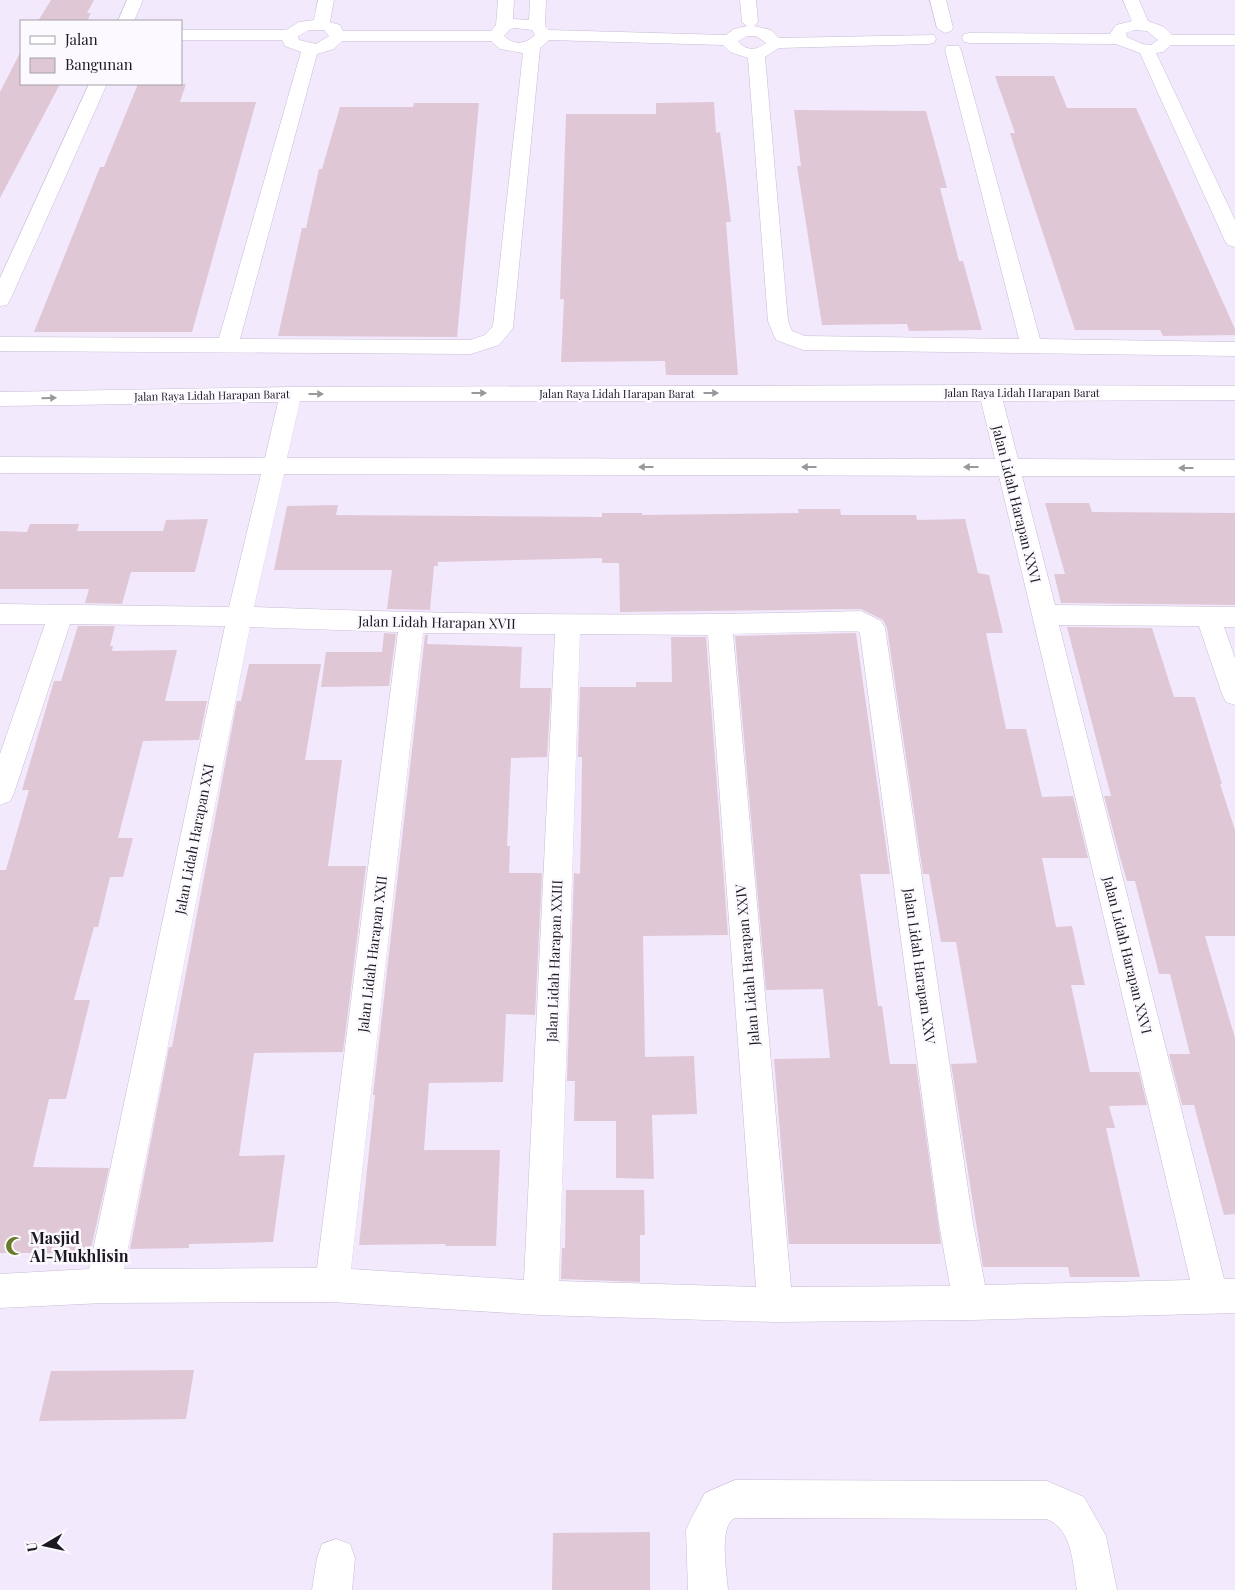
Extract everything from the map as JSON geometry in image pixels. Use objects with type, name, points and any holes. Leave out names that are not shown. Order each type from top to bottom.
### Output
[{"type":"street","points":[[126,20],[135,0]]},
{"type":"street","points":[[321,24],[326,0]]},
{"type":"street","points":[[506,0],[499,42],[507,46],[538,36],[730,40]]},
{"type":"street","points":[[0,344],[471,348],[481,346],[498,335],[503,328],[538,36],[538,0]]},
{"type":"street","points":[[748,0],[750,22]]},
{"type":"street","points":[[938,0],[945,28]]},
{"type":"street","points":[[1131,0],[1142,25]]},
{"type":"street","points":[[290,36],[291,42],[298,47],[310,49],[323,47],[333,42],[338,36],[500,31],[526,23],[538,36]]},
{"type":"street","points":[[182,35],[290,36],[302,27],[321,24],[334,28],[338,36]]},
{"type":"street","points":[[1120,39],[1118,33],[1122,28],[1142,25],[1159,31],[1166,40]]},
{"type":"street","points":[[928,39],[932,31],[945,28],[961,31],[970,38],[1120,39],[1130,46],[1146,49],[1160,47],[1166,40],[1235,40]]},
{"type":"street","points":[[730,40],[734,35],[753,30],[771,38],[774,43]]},
{"type":"street","points":[[774,43],[928,39],[936,47],[953,50],[967,46],[970,38]]},
{"type":"street","points":[[730,40],[731,45],[737,50],[756,54],[771,48],[774,43]]},
{"type":"street","points":[[228,345],[310,49]]},
{"type":"street","points":[[1146,49],[1235,241]]},
{"type":"street","points":[[953,50],[1031,346]]},
{"type":"street","points":[[756,54],[778,321],[782,335],[803,343],[1235,348]]},
{"type":"street","points":[[0,300],[98,85]]},
{"type":"street","name":"Jalan Lidah Harapan XXVI","points":[[990,392],[1044,615],[1223,1296]]},
{"type":"street","name":"Jalan Raya Lidah Harapan Barat","points":[[0,399],[291,394],[1235,393]]},
{"type":"street","name":"Jalan Lidah Harapan XXI","points":[[103,1286],[239,617],[276,466],[291,394]]},
{"type":"street","points":[[0,465],[1235,468]]},
{"type":"street","name":"Jalan Lidah Harapan XVII","points":[[0,614],[239,617],[412,623],[720,625],[861,621],[872,628]]},
{"type":"street","points":[[0,793],[61,614]]},
{"type":"street","points":[[1044,615],[1235,617]]},
{"type":"street","points":[[1208,617],[1235,694]]},
{"type":"street","name":"Jalan Lidah Harapan XXII","points":[[332,1285],[412,623]]},
{"type":"street","name":"Jalan Lidah Harapan XXIII","points":[[541,1298],[568,624]]},
{"type":"street","name":"Jalan Lidah Harapan XXIV","points":[[720,625],[775,1305]]},
{"type":"street","name":"Jalan Lidah Harapan XXV","points":[[872,628],[956,1223],[971,1303]]},
{"type":"street","points":[[0,1291],[103,1286],[332,1285],[541,1298],[775,1305],[971,1303],[1223,1296]]},
{"type":"street","points":[[708,1590],[706,1530],[718,1506],[736,1499],[1047,1500],[1072,1510],[1086,1536],[1097,1590]]},
{"type":"building","points":[[51,0],[94,0],[87,13],[91,13],[88,20],[39,20]]},
{"type":"building","points":[[20,53],[20,85],[59,85],[0,198],[0,92]]},
{"type":"building","points":[[995,76],[1054,76],[1067,108],[1136,108],[1235,329],[1235,335],[1163,336],[1160,330],[1075,330],[1010,133],[1015,133]]},
{"type":"building","points":[[186,84],[180,102],[256,102],[192,332],[34,332],[100,167],[104,167],[138,85]]},
{"type":"building","points":[[714,102],[716,133],[720,132],[731,222],[726,222],[738,375],[666,375],[665,361],[561,362],[564,299],[560,299],[566,114],[656,114],[656,103]]},
{"type":"building","points":[[414,103],[479,103],[457,337],[278,336],[302,228],[306,228],[319,169],[322,169],[340,107],[413,107]]},
{"type":"building","points":[[794,110],[926,111],[947,188],[940,188],[959,261],[963,261],[982,330],[909,331],[907,324],[822,325],[797,166],[801,166]]},
{"type":"building","points":[[1045,503],[1089,503],[1092,512],[1235,513],[1235,605],[1061,603],[1054,574],[1065,574]]},
{"type":"building","points":[[338,505],[336,515],[602,517],[602,513],[642,513],[642,515],[799,513],[798,509],[840,509],[841,515],[916,515],[917,520],[965,519],[978,573],[989,575],[1003,633],[986,633],[1006,729],[1026,729],[1042,797],[1073,796],[1088,858],[1042,858],[1056,927],[1072,926],[1085,985],[1071,985],[1090,1072],[1139,1072],[1147,1105],[1109,1106],[1115,1128],[1106,1128],[1140,1277],[1070,1277],[1068,1267],[983,1267],[951,1064],[977,1063],[956,942],[941,942],[929,874],[923,874],[887,628],[883,620],[861,609],[620,612],[619,563],[602,563],[602,558],[438,562],[438,566],[434,566],[430,610],[387,609],[392,570],[274,570],[287,506]]},
{"type":"building","points":[[208,519],[195,572],[131,572],[122,604],[85,603],[89,589],[0,589],[0,531],[27,532],[30,524],[79,524],[77,531],[163,531],[166,520]]},
{"type":"building","points":[[78,626],[115,626],[110,646],[113,646],[112,651],[177,650],[165,701],[207,701],[199,740],[143,741],[118,838],[133,838],[123,877],[110,877],[98,927],[94,927],[74,1000],[90,1000],[66,1099],[49,1099],[33,1167],[109,1168],[90,1253],[0,1253],[0,870],[6,870],[29,790],[22,790],[54,681],[61,681]]},
{"type":"building","points":[[1067,627],[1152,628],[1174,697],[1195,697],[1222,784],[1220,784],[1235,830],[1235,936],[1205,936],[1235,1038],[1235,1214],[1224,1215],[1194,1105],[1182,1105],[1169,1054],[1190,1054],[1170,974],[1159,974],[1135,881],[1127,881],[1120,857],[1104,796],[1111,796]]},
{"type":"building","points":[[384,633],[396,634],[389,686],[321,687],[326,652],[382,652]]},
{"type":"building","points":[[856,633],[890,874],[860,874],[878,1006],[882,1006],[890,1064],[916,1064],[941,1244],[789,1244],[774,1059],[830,1058],[823,989],[766,990],[735,636]]},
{"type":"building","points":[[425,635],[428,635],[427,644],[522,647],[520,688],[551,688],[547,757],[511,758],[507,846],[510,846],[509,873],[542,873],[535,1015],[506,1014],[503,1082],[429,1083],[424,1150],[500,1150],[496,1246],[445,1246],[446,1244],[359,1245],[375,1095],[373,1095]]},
{"type":"building","points":[[671,637],[706,637],[728,935],[643,936],[645,1057],[694,1056],[697,1114],[652,1115],[654,1179],[616,1178],[616,1121],[574,1121],[575,1081],[567,1081],[574,873],[580,874],[582,757],[578,757],[580,687],[636,687],[636,682],[672,682]]},
{"type":"building","points":[[249,664],[321,664],[305,760],[342,760],[328,866],[366,866],[343,1052],[254,1053],[239,1156],[285,1155],[273,1242],[189,1244],[189,1248],[130,1249],[169,1047],[172,1047],[237,701],[241,701]]},
{"type":"building","points":[[566,1190],[644,1190],[645,1235],[640,1235],[640,1282],[561,1279],[562,1248],[565,1248]]},
{"type":"building","points":[[194,1370],[186,1419],[39,1421],[51,1371]]},
{"type":"building","points":[[650,1532],[650,1590],[552,1590],[553,1533]]},
{"type":"place","name":"Masjid Al-Mukhlisin","points":[[15,1246]]}]
